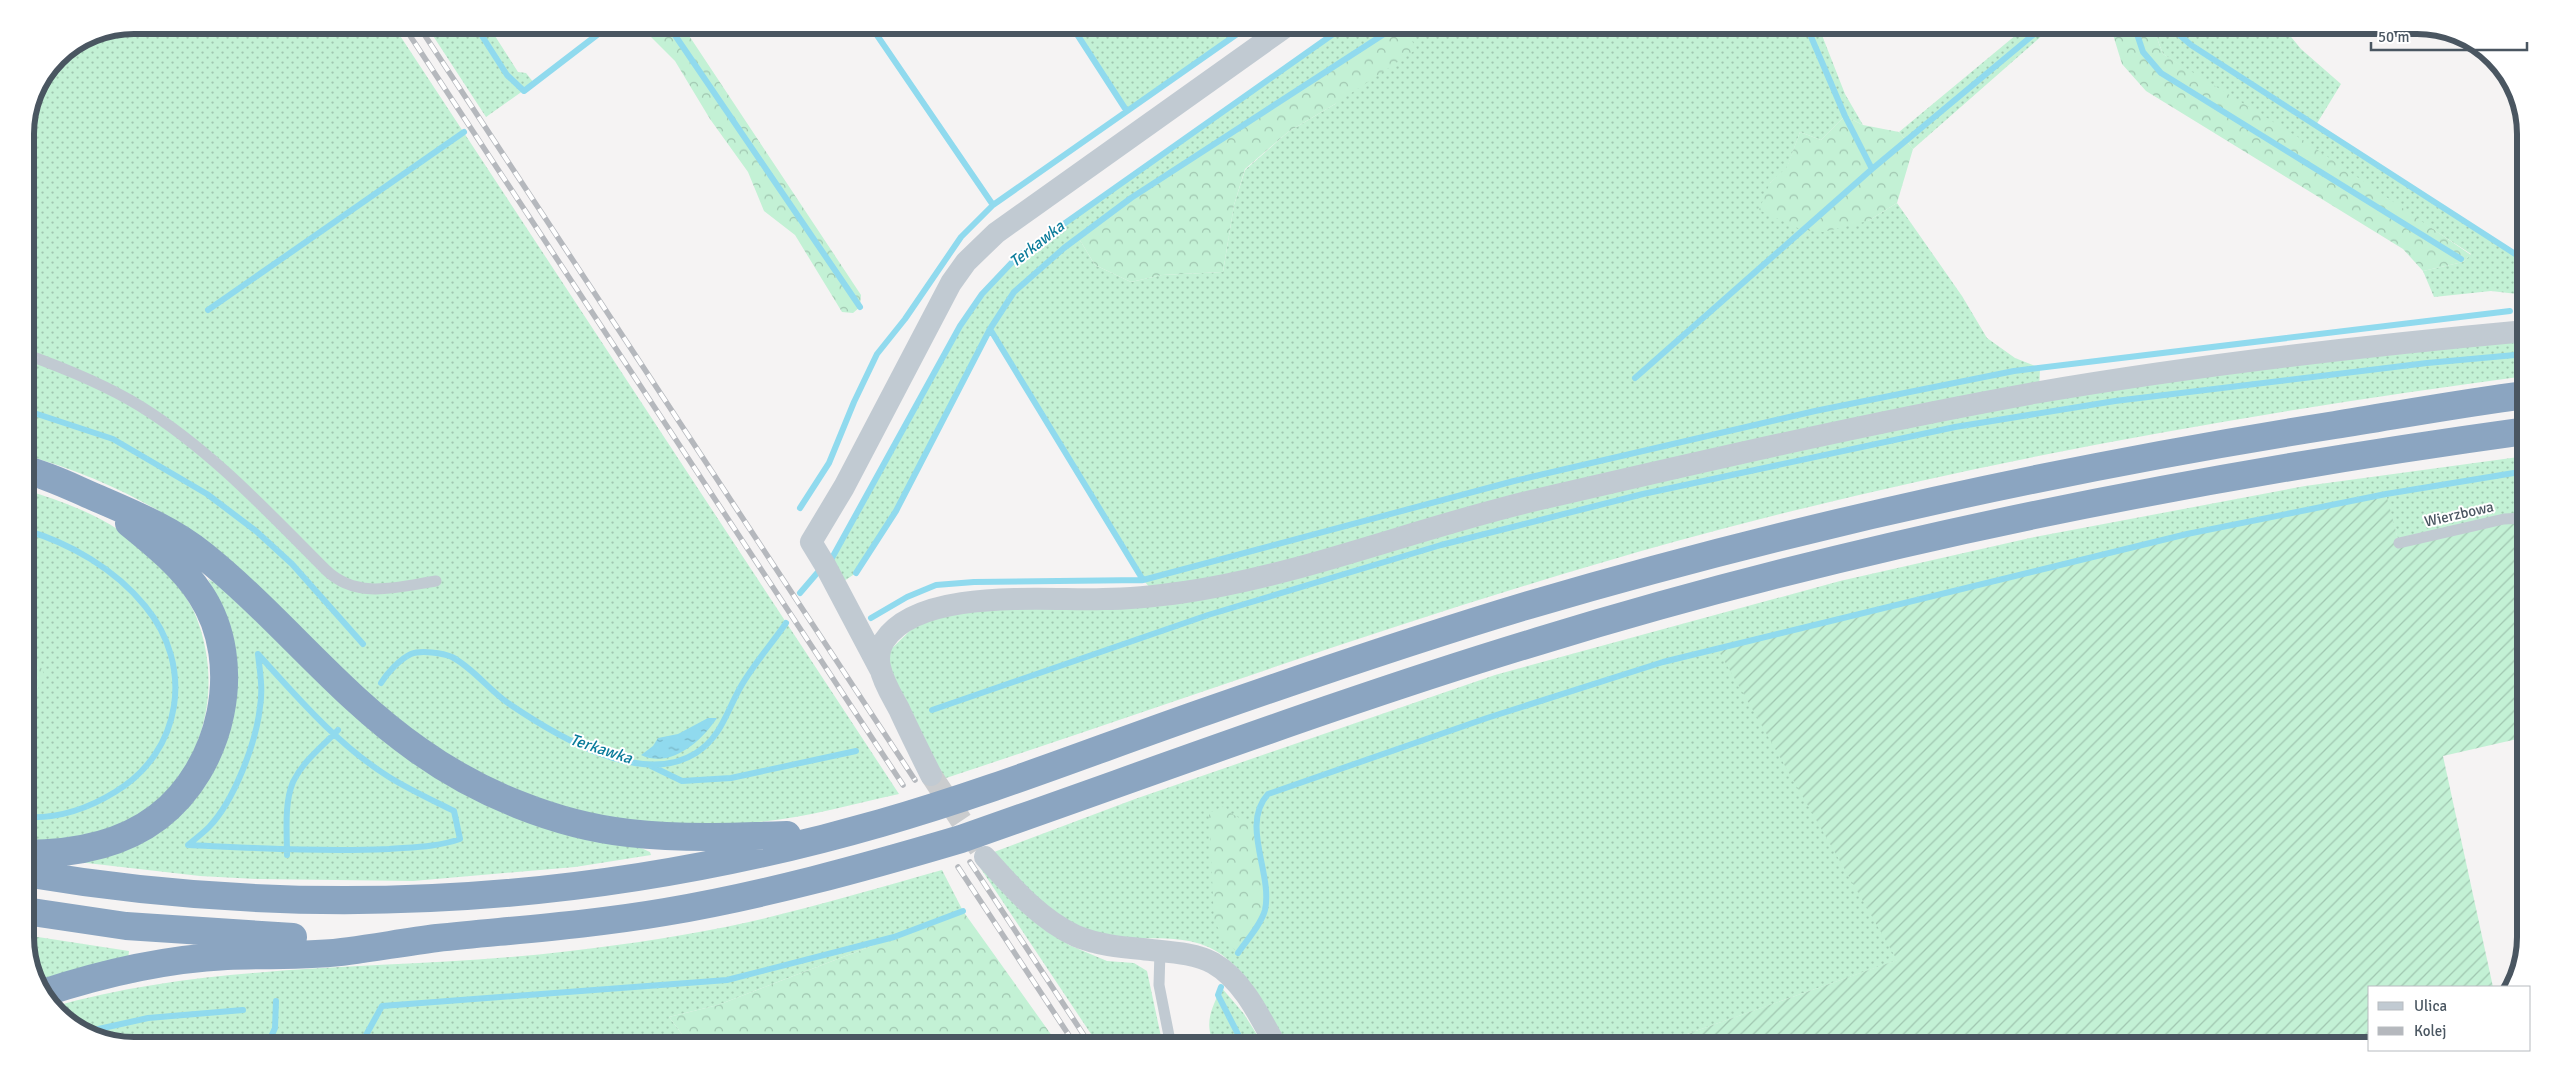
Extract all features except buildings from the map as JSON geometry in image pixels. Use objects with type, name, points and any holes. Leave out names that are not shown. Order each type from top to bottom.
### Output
[{"type":"highway","points":[[34,874],[130,889],[203,896],[316,901],[418,900],[544,891],[622,881],[746,857],[844,833],[992,789],[1208,710],[1370,656],[1526,606],[1687,560],[1844,520],[2029,479],[2185,448],[2517,396]]},
{"type":"highway","points":[[50,991],[116,974],[178,962],[224,956],[346,952],[434,939],[578,924],[665,912],[785,888],[892,860],[970,836],[1380,690],[1542,640],[1857,554],[2020,518],[2185,485],[2360,454],[2517,432]]},
{"type":"highway","points":[[34,474],[160,526],[202,554],[255,601],[384,725],[451,772],[512,801],[580,823],[627,833],[731,837],[844,833]]},
{"type":"highway","points":[[34,854],[51,854],[96,847],[131,834],[158,817],[179,798],[198,773],[215,734],[220,714],[224,690],[224,665],[213,622],[202,596],[183,571],[144,535],[98,499]]},
{"type":"highway","points":[[34,912],[126,926],[222,934],[305,938],[434,939]]},
{"type":"street","points":[[931,775],[880,670],[825,565],[810,542],[844,487],[952,283],[966,262],[996,234],[1275,34]]},
{"type":"street","points":[[880,670],[879,652],[882,643],[897,628],[930,610],[952,605],[1001,599],[1101,599],[1185,592],[1251,580],[1532,500],[1940,410],[2132,378],[2357,348],[2517,332]]},
{"type":"street","points":[[985,856],[1017,891],[1049,920],[1075,936],[1105,946],[1182,954],[1211,962],[1231,976],[1270,1037]]},
{"type":"lane","points":[[34,357],[68,369],[139,406],[160,420],[236,481],[326,570],[339,580],[357,588],[376,590],[436,581]]},
{"type":"lane","name":"Wierzbowa","points":[[2399,543],[2504,519],[2517,518]]},
{"type":"lane","points":[[1160,951],[1159,985],[1169,1037]]},
{"type":"green space","points":[[128,34],[399,34],[899,794],[787,818],[749,823],[708,825],[625,820],[584,812],[544,801],[505,786],[468,768],[433,746],[403,723],[194,533],[134,497],[70,469],[34,458],[34,128],[37,108],[44,90],[63,63],[73,54],[96,41]]},
{"type":"green space","points":[[432,34],[494,34],[518,72],[526,73],[534,83],[486,117]]},
{"type":"green space","points":[[648,34],[688,34],[861,295],[860,307],[853,313],[842,312],[795,235],[764,211],[748,172],[710,119],[675,61]]},
{"type":"green space","points":[[1077,34],[1237,34],[1126,110]]},
{"type":"green space","points":[[1333,34],[1384,34],[1078,237],[1095,265],[1131,282],[1162,275],[1223,272],[1234,205],[1245,170],[1288,132],[1335,104],[1394,34],[1822,34],[1845,94],[1863,125],[1845,116],[1821,140],[1800,132],[1787,168],[1770,183],[1868,221],[1897,203],[1962,296],[1987,338],[2015,358],[2040,368],[2039,393],[2517,332],[2517,377],[2312,407],[2099,444],[1887,488],[1782,514],[1677,541],[1491,596],[940,780],[879,661],[930,611],[1157,595],[1143,580],[990,330],[896,511],[856,573],[844,581],[832,558],[960,326],[982,294],[1017,257]]},
{"type":"green space","points":[[1384,34],[1408,34],[1417,49],[1335,104],[1288,132],[1245,169],[1234,205],[1223,272],[1162,275],[1131,282],[1095,265],[1078,237],[1131,198]]},
{"type":"green space","points":[[2017,34],[2044,34],[1913,149],[1899,132]]},
{"type":"green space","points":[[2113,34],[2157,34],[2163,54],[2306,142],[2471,255],[2463,262],[2423,271],[2403,249],[2146,91],[2122,64]]},
{"type":"green space","points":[[2157,34],[2289,34],[2301,49],[2341,84],[2316,125],[2517,255],[2517,294],[2491,291],[2434,297],[2423,271],[2463,262],[2471,254],[2163,54]]},
{"type":"green space","points":[[1845,116],[1863,125],[1899,132],[1913,149],[1897,203],[1868,221],[1823,232],[1802,230],[1759,210],[1770,183],[1787,167],[1800,132],[1821,140]]},
{"type":"green space","points":[[2517,457],[2517,520],[2399,543],[2385,494],[2187,534],[1718,648],[1898,960],[1679,1037],[1281,1037],[1244,977],[1226,958],[1214,950],[1201,944],[1187,941],[1159,938],[1116,938],[1099,935],[1082,928],[1048,907],[1018,879],[994,852],[1135,799],[1495,675],[1840,581],[2030,538],[2305,486]]},
{"type":"green space","points":[[34,493],[100,519],[128,536],[156,561],[185,595],[195,614],[205,644],[208,675],[207,706],[200,736],[187,764],[169,789],[146,810],[118,826],[84,837],[34,842]]},
{"type":"green space","points":[[2386,494],[2399,543],[2517,520],[2517,739],[2443,756],[2493,986],[2368,986],[2368,1037],[1679,1037],[1897,960],[1717,648],[2187,534]]},
{"type":"green space","points":[[208,579],[217,584],[363,722],[650,852],[651,855],[575,867],[413,881],[257,879],[200,876],[78,862],[185,808],[228,623]]},
{"type":"green space","points":[[34,660],[42,669],[45,677],[37,690],[34,690]]},
{"type":"green space","points":[[1224,806],[1232,814],[1256,827],[1266,886],[1265,911],[1238,953],[1223,938],[1214,920],[1209,813]]},
{"type":"green space","points":[[975,860],[1039,920],[1069,945],[1107,961],[1134,963],[1147,971],[1161,1037],[1093,1037]]},
{"type":"green space","points":[[942,870],[963,911],[718,1005],[669,1017],[684,1037],[128,1037],[96,1030],[73,1017],[60,1005],[115,992],[180,981],[310,969],[505,957],[660,939],[727,927]]},
{"type":"green space","points":[[963,911],[1053,1037],[684,1037],[669,1017],[718,1005]]},
{"type":"green space","points":[[34,936],[129,951],[128,960],[43,979],[36,956]]},
{"type":"green space","points":[[1221,987],[1244,1014],[1258,1037],[1211,1037],[1209,1023],[1212,1009]]},
{"type":"water","points":[[708,718],[717,718],[694,744],[684,751],[674,756],[663,758],[641,755],[653,746],[658,738],[678,734]]},
{"type":"waterway","points":[[481,34],[507,75],[524,91],[598,34]]},
{"type":"waterway","points":[[674,34],[860,307]]},
{"type":"waterway","points":[[876,34],[993,205]]},
{"type":"waterway","points":[[1077,34],[1126,110]]},
{"type":"waterway","points":[[800,508],[829,463],[854,402],[877,354],[905,319],[961,237],[993,205],[1237,34]]},
{"type":"waterway","name":"Terkawka","points":[[832,558],[960,326],[982,294],[1017,257],[1333,34]]},
{"type":"waterway","points":[[856,573],[896,511],[990,329],[1014,292],[1064,248],[1131,198],[1384,34]]},
{"type":"waterway","points":[[1810,34],[1845,116],[1872,169]]},
{"type":"waterway","points":[[1635,378],[1872,169],[2034,34]]},
{"type":"waterway","points":[[2137,34],[2143,52],[2161,73],[2461,259]]},
{"type":"waterway","points":[[2178,34],[2191,45],[2517,255]]},
{"type":"waterway","points":[[208,310],[464,132]]},
{"type":"waterway","points":[[871,618],[907,597],[936,585],[974,582],[1143,580],[1514,481],[1815,411],[2014,371],[2510,311]]},
{"type":"waterway","points":[[990,329],[1143,580]]},
{"type":"waterway","points":[[932,710],[1208,615],[1441,545],[1643,494],[1955,427],[2115,401],[2427,363],[2517,355]]},
{"type":"waterway","points":[[34,413],[113,439],[207,494],[256,531],[292,564],[363,644]]},
{"type":"waterway","points":[[1238,953],[1257,927],[1265,910],[1265,881],[1257,835],[1257,820],[1260,806],[1268,794],[1487,718],[1663,662],[2187,534],[2386,494],[2517,472]]},
{"type":"waterway","points":[[34,533],[59,542],[91,559],[120,580],[133,593],[145,606],[161,630],[171,655],[175,681],[174,706],[167,731],[155,754],[138,775],[115,792],[94,803],[61,814],[34,817]]},
{"type":"waterway","name":"Terkawka","points":[[800,593],[818,572]]},
{"type":"waterway","name":"Terkawka","points":[[381,683],[394,667],[411,654],[438,653],[452,657],[460,662],[508,703],[527,716],[574,742],[599,753],[625,761],[650,764],[674,762],[696,753],[711,740],[722,724],[745,680],[786,623]]},
{"type":"waterway","points":[[258,654],[319,720],[370,764],[397,782],[454,811],[460,839],[443,844],[364,850],[188,845],[206,830],[218,816],[235,787],[249,754],[258,721],[261,700],[258,654]]},
{"type":"waterway","name":"Terkawka","points":[[287,855],[287,809],[293,782],[308,761],[338,730]]},
{"type":"waterway","points":[[651,766],[682,781],[731,778],[856,751]]},
{"type":"waterway","points":[[365,1037],[382,1006],[727,980],[894,937],[963,911]]},
{"type":"waterway","points":[[1221,987],[1218,995],[1239,1037]]},
{"type":"waterway","name":"Terkawka","points":[[271,1037],[275,1028],[276,1001]]},
{"type":"waterway","points":[[95,1030],[148,1018],[243,1010]]},
{"type":"tunnel","points":[[931,775],[980,849]]},
{"type":"railway","points":[[409,34],[903,785]]},
{"type":"railway","points":[[424,34],[915,780]]},
{"type":"railway","points":[[970,862],[1085,1037]]},
{"type":"railway","points":[[958,867],[1070,1037]]}]
